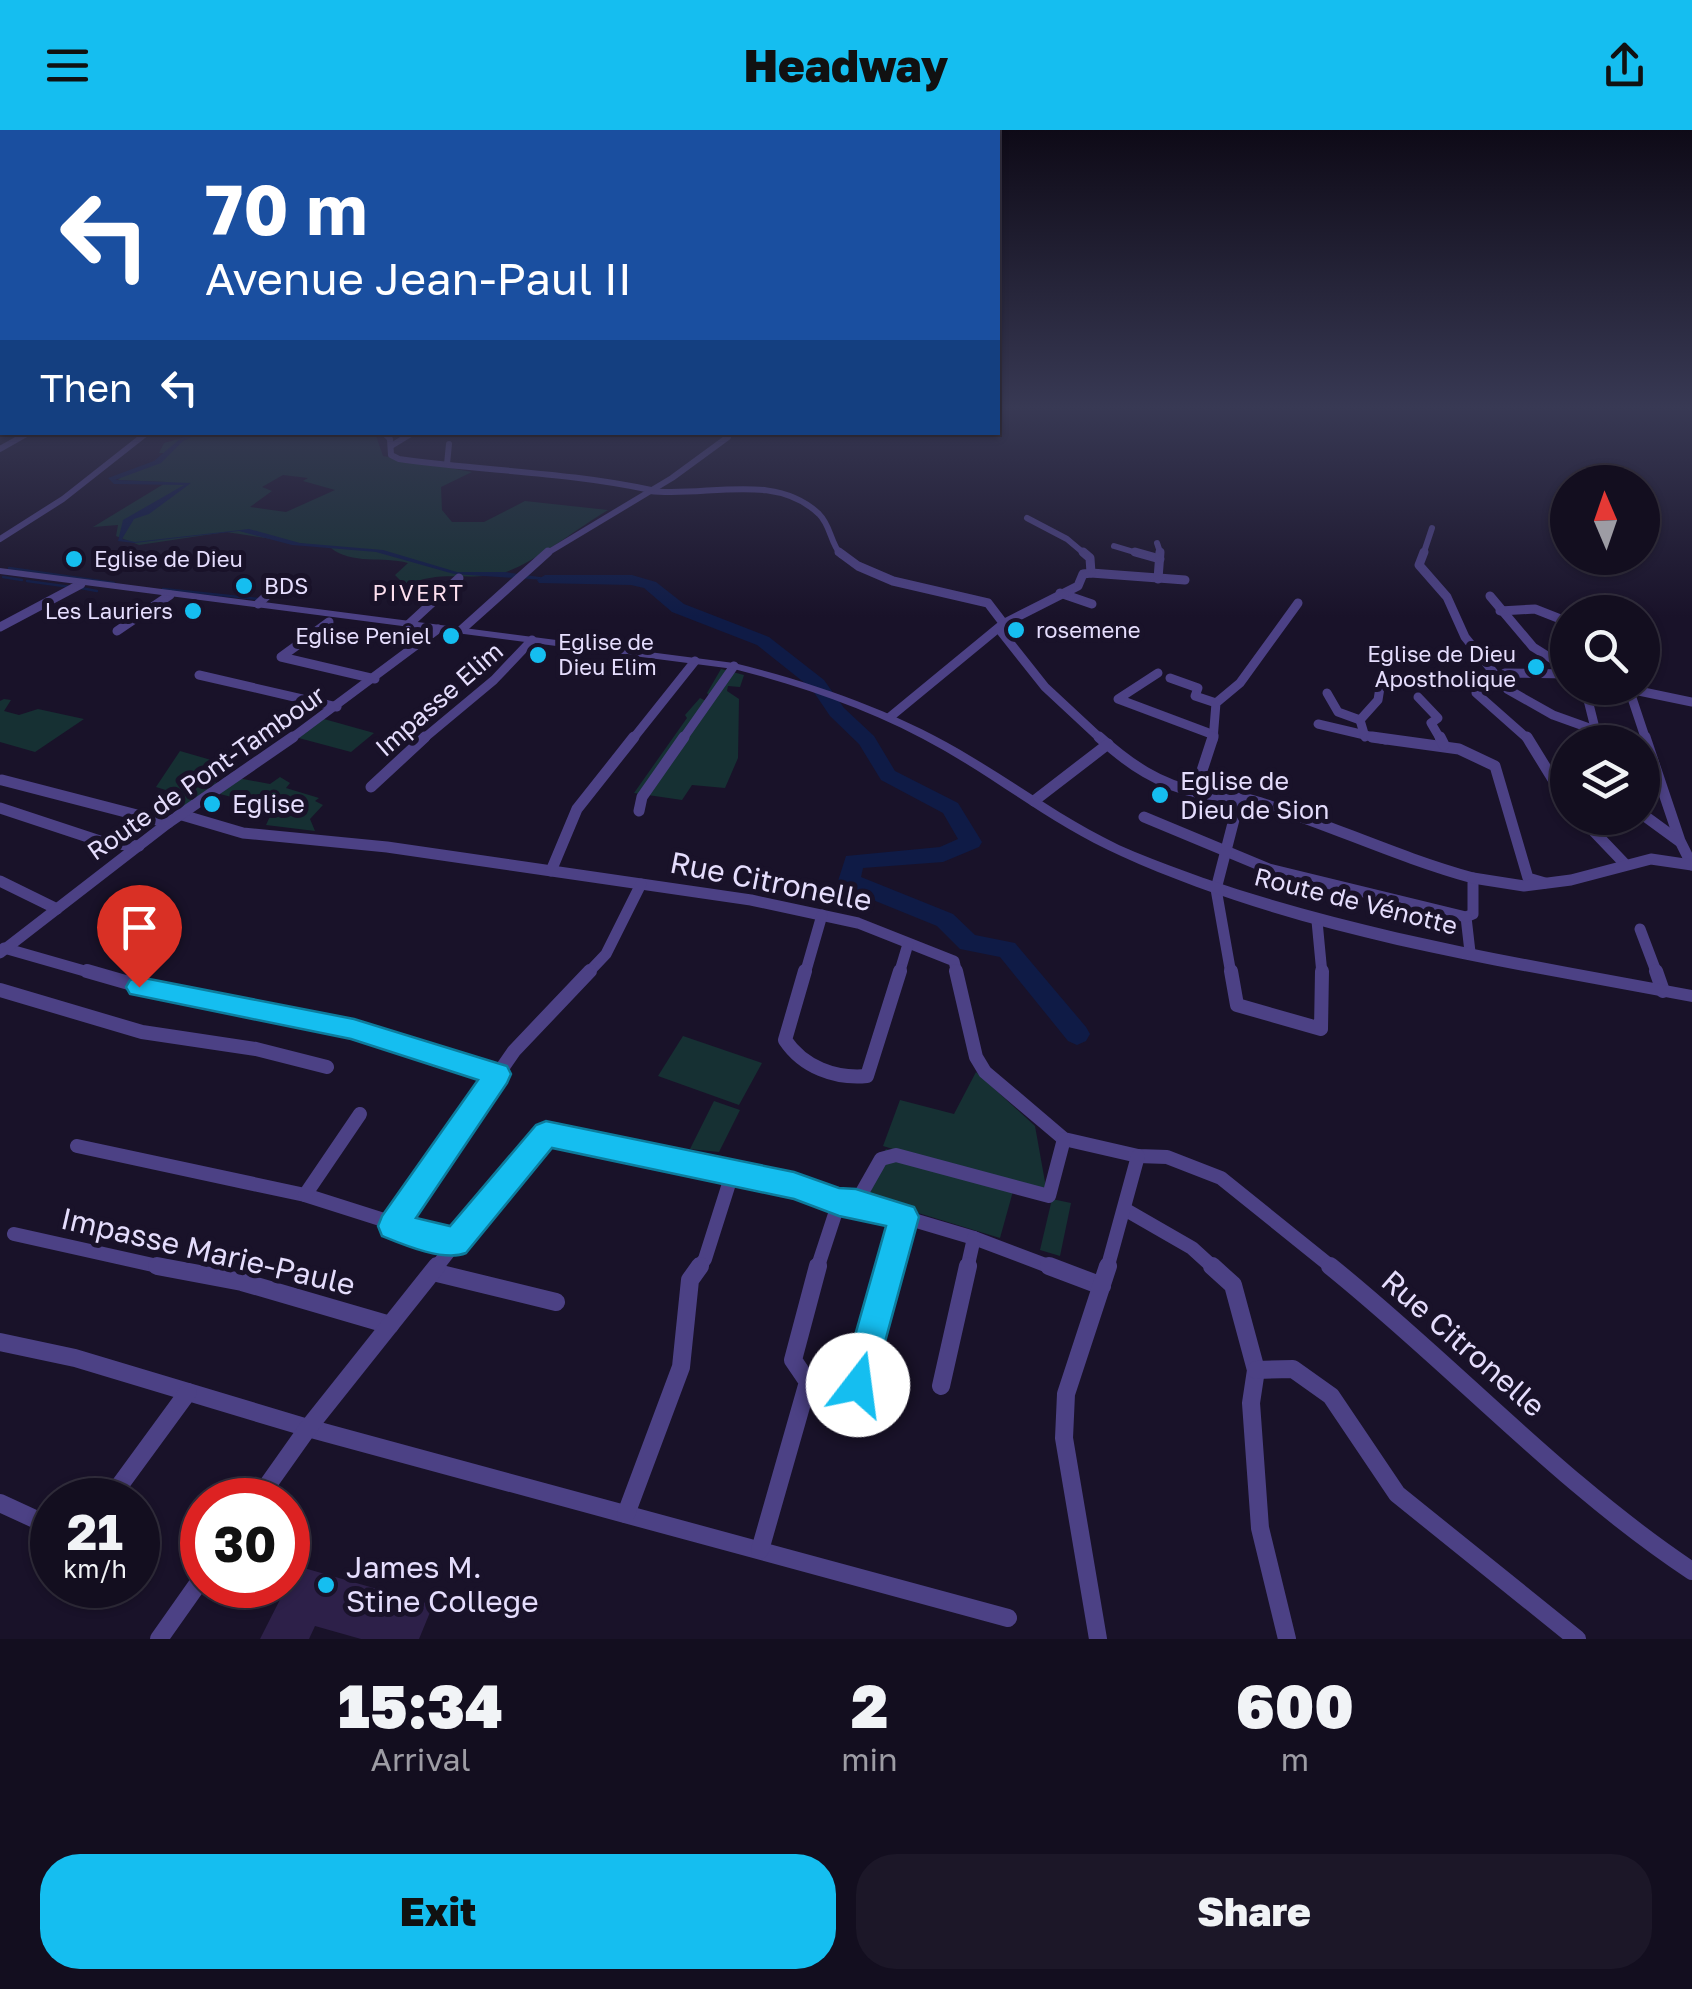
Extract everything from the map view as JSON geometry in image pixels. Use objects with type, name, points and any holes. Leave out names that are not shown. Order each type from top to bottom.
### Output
[{"type":"street","points":[[0,539],[92,476]]},
{"type":"street","points":[[586,476],[692,495],[729,491],[791,495],[826,522],[832,545],[855,564],[926,590],[988,603],[1045,686],[1108,744],[1157,780],[1195,792],[1282,809],[1405,859],[1473,878],[1524,886],[1572,880],[1624,863],[1651,859],[1692,865]]},
{"type":"street","points":[[460,632],[525,568],[674,476]]},
{"type":"street","points":[[1027,518],[1067,539],[1090,558],[1091,573]]},
{"type":"street","points":[[1432,528],[1419,566],[1447,597],[1465,637],[1482,654],[1484,663],[1527,702],[1582,725]]},
{"type":"street","points":[[1157,543],[1158,579]]},
{"type":"street","points":[[1114,546],[1160,560]]},
{"type":"street","name":"Route de Vénotte","points":[[0,571],[734,666],[795,681],[890,717],[1126,853],[1216,889],[1317,921],[1692,996]]},
{"type":"street","points":[[890,717],[936,675],[1001,626],[1078,586],[1083,574],[1185,580]]},
{"type":"street","points":[[408,624],[458,578]]},
{"type":"street","points":[[0,627],[81,584]]},
{"type":"street","points":[[258,604],[276,586]]},
{"type":"street","points":[[1060,593],[1092,604]]},
{"type":"street","points":[[117,631],[170,595]]},
{"type":"street","points":[[1490,596],[1533,647],[1550,659]]},
{"type":"street","points":[[1170,678],[1198,688],[1194,696],[1216,703],[1228,696],[1251,669],[1275,629],[1298,604]]},
{"type":"street","points":[[1500,611],[1530,607],[1550,611]]},
{"type":"street","points":[[329,622],[281,656],[325,670],[375,679]]},
{"type":"street","name":"Route de Pont-Tambour","points":[[2,950],[253,762],[338,707],[438,628]]},
{"type":"street","name":"Impasse Elim","points":[[371,787],[405,752],[496,682],[532,640]]},
{"type":"street","points":[[551,871],[577,809],[695,661]]},
{"type":"street","points":[[639,811],[642,797],[734,666]]},
{"type":"street","points":[[1550,672],[1506,674],[1478,688],[1478,696],[1526,736],[1541,758],[1550,783]]},
{"type":"street","points":[[1158,673],[1118,699],[1214,735]]},
{"type":"street","points":[[199,675],[338,707]]},
{"type":"street","points":[[1360,720],[1377,706],[1384,690],[1382,675]]},
{"type":"street","points":[[1327,693],[1338,712],[1360,720]]},
{"type":"street","points":[[1660,695],[1692,702]]},
{"type":"street","points":[[1418,697],[1438,718],[1432,723],[1444,745]]},
{"type":"street","points":[[1195,792],[1214,735],[1216,703]]},
{"type":"street","points":[[1636,705],[1680,841],[1692,865]]},
{"type":"street","points":[[1360,720],[1364,736]]},
{"type":"street","points":[[1318,724],[1364,736],[1444,745],[1495,766],[1511,802],[1510,816],[1528,878],[1544,883]]},
{"type":"street","points":[[1034,801],[1108,744]]},
{"type":"street","name":"Rue Citronelle","points":[[2,780],[243,832],[386,847],[822,915],[858,923],[954,961],[973,1046],[985,1072],[1064,1139],[1138,1156],[1167,1157],[1220,1178],[1411,1331],[1630,1530],[1692,1572]]},
{"type":"street","points":[[1239,800],[1216,889],[1237,1004],[1321,1030],[1317,921]]},
{"type":"street","points":[[0,808],[106,842],[139,846]]},
{"type":"street","points":[[1144,816],[1269,870],[1466,917],[1474,914],[1473,878]]},
{"type":"street","points":[[1660,827],[1680,841]]},
{"type":"street","points":[[1597,835],[1624,863]]},
{"type":"street","points":[[0,880],[57,909]]},
{"type":"street","points":[[393,1226],[514,1052],[606,954],[641,884]]},
{"type":"street","points":[[822,915],[785,1040],[790,1050],[831,1074],[866,1076],[908,944]]},
{"type":"street","points":[[1466,917],[1470,952]]},
{"type":"street","points":[[1640,929],[1663,991]]},
{"type":"street","points":[[2,950],[174,996],[354,1029],[392,1045],[498,1074]]},
{"type":"street","points":[[0,990],[142,1032],[235,1045],[327,1067]]},
{"type":"street","points":[[305,1195],[360,1114]]},
{"type":"street","points":[[273,1478],[308,1428],[546,1134],[794,1185],[974,1238],[1102,1286]]},
{"type":"street","points":[[760,1550],[808,1382],[793,1360],[796,1345],[848,1202],[880,1159],[896,1155],[1050,1196],[1064,1139]]},
{"type":"street","points":[[78,1146],[305,1195],[393,1226],[456,1242]]},
{"type":"street","points":[[1098,1639],[1064,1438],[1066,1394],[1126,1210],[1138,1156]]},
{"type":"street","points":[[626,1514],[682,1367],[690,1280],[705,1259],[732,1171]]},
{"type":"street","points":[[1126,1210],[1192,1248],[1233,1285],[1256,1370],[1251,1403],[1260,1528],[1287,1639]]},
{"type":"street","points":[[858,1385],[904,1217]]},
{"type":"street","name":"Impasse Marie-Paule","points":[[14,1234],[93,1254],[242,1282],[390,1325]]},
{"type":"street","points":[[941,1386],[974,1238]]},
{"type":"street","points":[[433,1272],[556,1302]]},
{"type":"street","points":[[0,1342],[75,1358],[308,1428],[1008,1618]]},
{"type":"street","points":[[1256,1370],[1293,1369],[1331,1396],[1397,1494],[1578,1639]]},
{"type":"street","points":[[124,1478],[188,1392]]},
{"type":"street","points":[[0,1503],[30,1517]]},
{"type":"street","points":[[159,1639],[181,1608]]},
{"type":"green space","points":[[123,476],[281,476],[262,487],[272,491],[250,507],[286,512],[335,490],[295,476],[463,476],[441,487],[442,510],[452,522],[484,522],[525,501],[608,510],[506,572],[431,578],[406,586],[395,575],[408,563],[348,557],[331,548],[226,532],[139,545],[116,536],[118,525],[93,527],[167,482],[118,480]]},
{"type":"green space","points":[[721,669],[744,675],[740,687],[728,686],[727,691],[739,699],[738,758],[725,788],[692,785],[682,800],[634,793],[687,718],[685,715],[700,698],[708,702],[711,698],[707,693]]},
{"type":"green space","points":[[11,700],[4,711],[19,715],[38,709],[84,719],[35,752],[0,742],[0,701]]},
{"type":"green space","points":[[324,719],[374,733],[351,752],[295,737]]},
{"type":"green space","points":[[180,751],[225,764],[223,777],[179,811],[171,804],[172,792],[156,787]]},
{"type":"green space","points":[[280,777],[290,783],[286,788],[319,798],[315,801],[323,805],[310,819],[315,831],[266,825],[272,812],[262,808],[254,813],[237,810],[251,802],[220,794],[238,778],[270,784]]},
{"type":"green space","points":[[683,1036],[762,1063],[739,1105],[658,1076]]},
{"type":"green space","points":[[976,1072],[1035,1126],[1047,1193],[1015,1184],[1000,1238],[856,1194],[886,1149],[967,1172],[883,1146],[900,1100],[954,1114]]},
{"type":"green space","points":[[714,1101],[740,1110],[719,1152],[690,1149]]},
{"type":"green space","points":[[1052,1199],[1071,1203],[1060,1256],[1040,1250]]},
{"type":"water","points":[[108,478],[191,483],[149,514],[134,519],[122,539],[135,542],[249,529],[300,543],[383,550],[457,572],[505,572],[575,582],[454,574],[376,552],[292,545],[239,531],[134,543],[118,541],[123,520],[184,485],[114,484]]},
{"type":"building","name":"James M. Stine College","points":[[310,1570],[433,1605],[419,1639],[361,1639],[315,1626],[309,1639],[260,1639],[276,1608],[310,1608]]},
{"type":"waterway","points":[[9,568],[114,583]]},
{"type":"waterway","points":[[3,577],[22,580]]},
{"type":"waterway","points":[[545,580],[632,580],[650,585],[678,608],[763,641],[818,684],[837,712],[867,740],[888,775],[951,808],[971,842],[943,854],[854,861],[849,881],[945,920],[968,943],[1007,949],[1077,1034]]},
{"type":"waterway","points":[[27,581],[71,587]]},
{"type":"waterway","points":[[81,588],[97,591]]},
{"type":"waterway","points":[[163,589],[258,599]]},
{"type":"place","name":"Eglise de Dieu","points":[[74,559]]},
{"type":"place","name":"BDS","points":[[244,586]]},
{"type":"place","name":"Les Lauriers","points":[[193,611]]},
{"type":"place","name":"rosemene","points":[[1016,630]]},
{"type":"place","name":"Eglise Peniel","points":[[451,636]]},
{"type":"place","name":"Eglise de Dieu Elim","points":[[538,655]]},
{"type":"place","name":"Eglise de Dieu Apostholique","points":[[1536,667]]},
{"type":"place","name":"Eglise de Dieu de Sion","points":[[1160,795]]},
{"type":"place","name":"Eglise","points":[[212,804]]},
{"type":"place","name":"James M. Stine College","points":[[326,1585]]},
{"type":"district","name":"PIVERT","points":[[419,593]]},
{"type":"route","points":[[139,987],[354,1029],[392,1045],[498,1074],[393,1226],[456,1242],[546,1134],[794,1185],[839,1202],[904,1217],[858,1385]]}]
